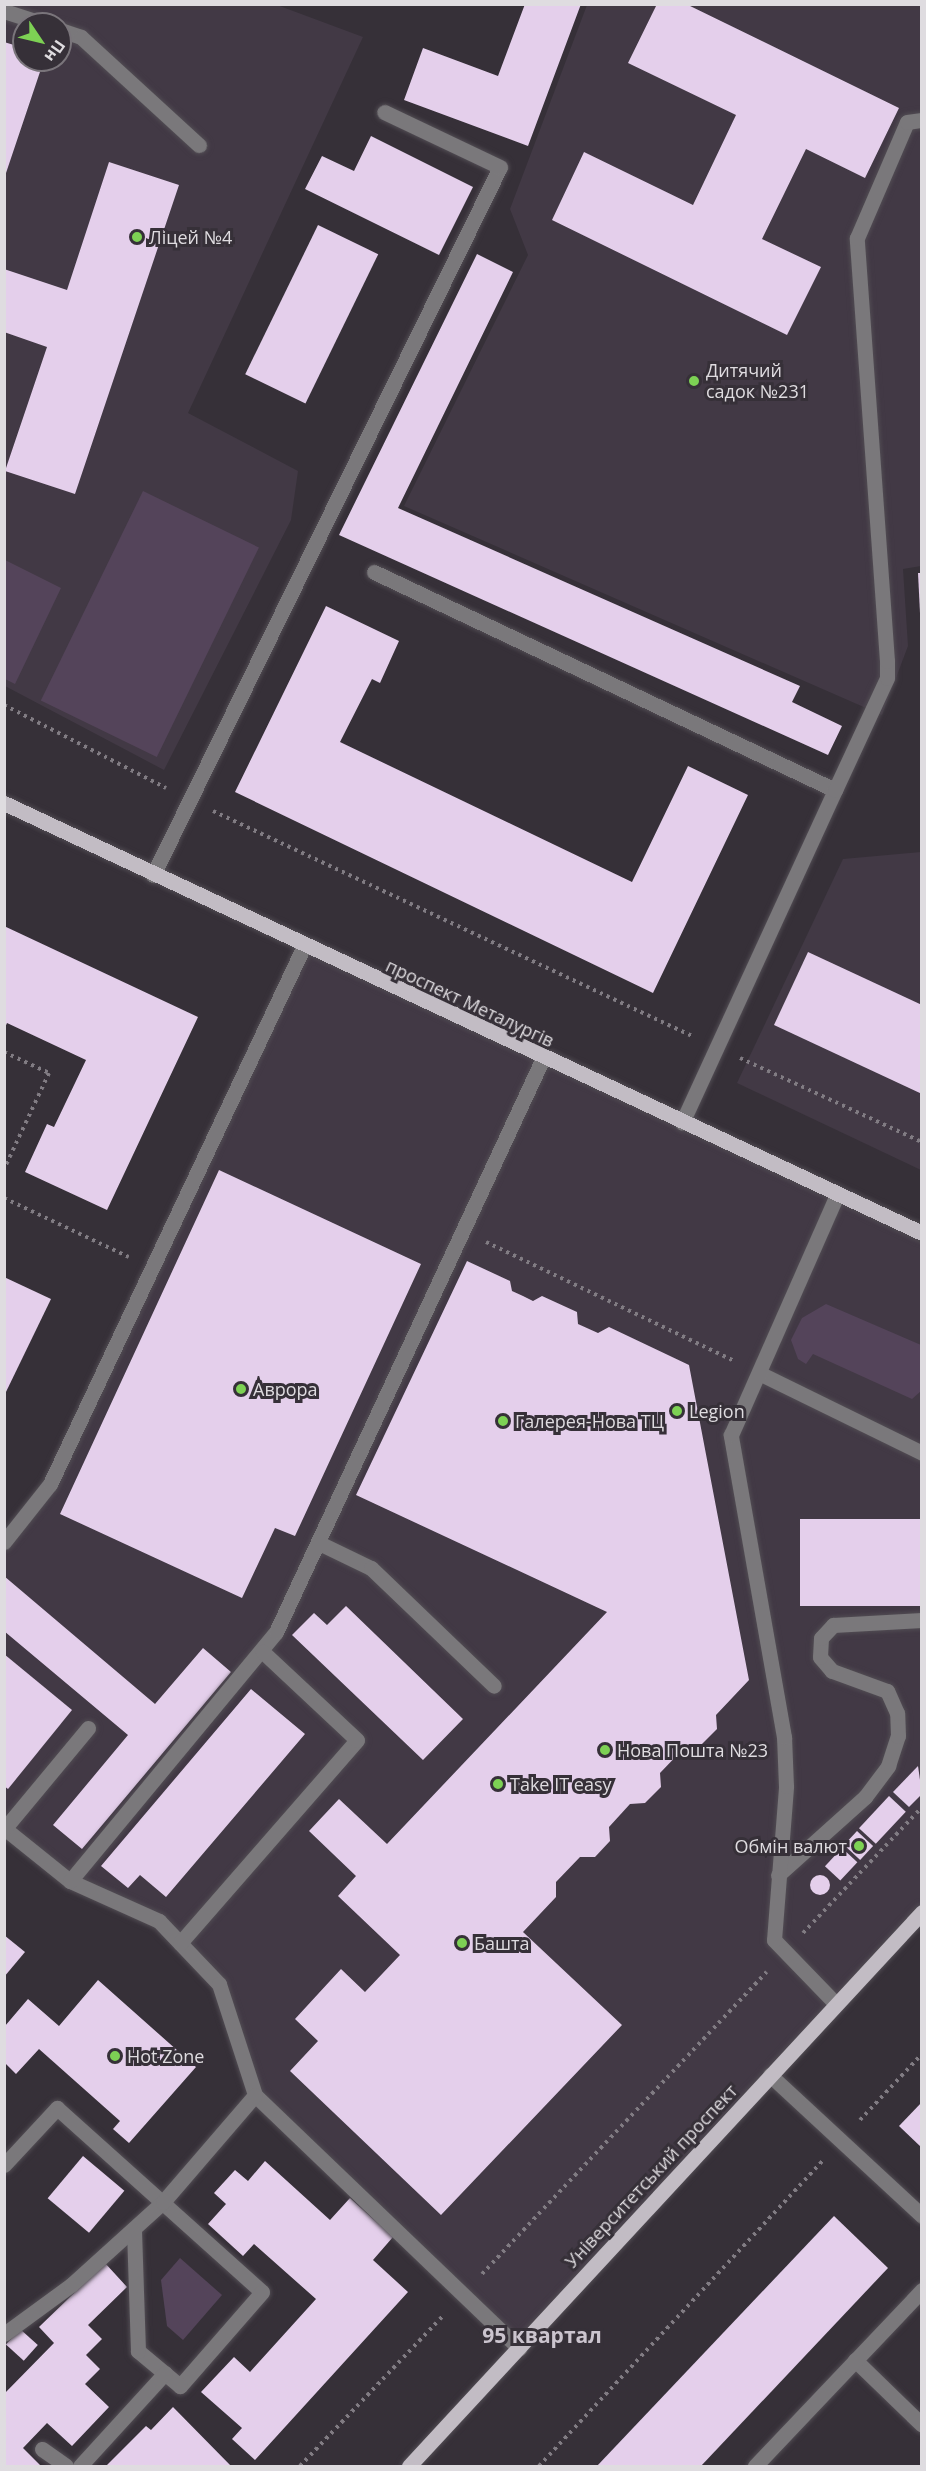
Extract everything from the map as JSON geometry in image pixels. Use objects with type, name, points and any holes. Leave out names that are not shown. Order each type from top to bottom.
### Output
[{"type":"main road","name":"проспект Металургів","points":[[4,803],[303,948],[921,1233]]},
{"type":"main road","name":"Університетський проспект","points":[[409,2466],[921,1912]]},
{"type":"lane","points":[[72,34],[81,37],[199,145]]},
{"type":"lane","points":[[153,875],[500,167],[384,112]]},
{"type":"lane","points":[[682,1123],[835,790],[887,669],[857,238],[907,122],[921,120]]},
{"type":"lane","points":[[374,572],[835,790]]},
{"type":"lane","points":[[4,1542],[50,1484],[303,948]]},
{"type":"lane","points":[[70,1881],[263,1652],[319,1543],[543,1058]]},
{"type":"lane","points":[[836,2004],[783,1955],[772,1925],[786,1786],[784,1737],[731,1435],[837,1195]]},
{"type":"lane","points":[[759,1373],[921,1453]]},
{"type":"lane","points":[[319,1543],[371,1568],[494,1686]]},
{"type":"lane","points":[[778,1875],[865,1797],[888,1766],[898,1736],[897,1713],[886,1691],[832,1671],[820,1657],[821,1638],[833,1624],[921,1620]]},
{"type":"lane","points":[[180,1943],[357,1740],[263,1652]]},
{"type":"lane","points":[[88,1728],[5,1828],[70,1881],[159,1921],[219,1984],[255,2095],[519,2348]]},
{"type":"lane","points":[[770,2075],[921,2216]]},
{"type":"lane","points":[[4,2334],[134,2229],[163,2202],[255,2095]]},
{"type":"lane","points":[[4,2165],[57,2108],[262,2292],[180,2386],[138,2351],[134,2229]]},
{"type":"lane","points":[[755,2466],[921,2290]]},
{"type":"lane","points":[[855,2360],[921,2425]]},
{"type":"lane","points":[[80,2466],[165,2373]]},
{"type":"lane","points":[[42,2449],[66,2466]]},
{"type":"path","points":[[4,705],[189,800],[921,1142]]},
{"type":"path","points":[[4,1052],[49,1073],[4,1169]]},
{"type":"path","points":[[4,1198],[153,1268]]},
{"type":"path","points":[[464,1227],[759,1373]]},
{"type":"path","points":[[300,2466],[921,1807]]},
{"type":"path","points":[[539,2466],[921,2054]]},
{"type":"shaded area","name":"Ліцей №4","points":[[4,5],[277,5],[363,37],[188,413],[298,471],[291,520],[164,770],[5,686]]},
{"type":"shaded area","name":"Дитячий садок №231","points":[[587,5],[921,5],[921,566],[903,569],[908,646],[882,715],[404,506],[528,255],[510,209]]},
{"type":"shaded area","points":[[143,491],[259,548],[157,757],[41,700]]},
{"type":"shaded area","points":[[5,560],[61,588],[15,684],[5,679]]},
{"type":"shaded area","points":[[921,852],[921,1170],[737,1083],[843,859]]},
{"type":"shaded area","points":[[303,948],[890,1219],[921,1243],[921,1912],[519,2348],[255,2095],[219,1984],[159,1921],[70,1881],[5,1828],[5,1542],[50,1484]]},
{"type":"shaded area","points":[[826,1304],[921,1345],[921,1391],[912,1399],[813,1354],[806,1364],[798,1359],[791,1340],[802,1318]]},
{"type":"shaded area","points":[[180,2258],[222,2295],[183,2340],[167,2326],[161,2280]]},
{"type":"building","points":[[525,4],[581,4],[528,146],[404,100],[423,48],[498,76]]},
{"type":"building","points":[[657,4],[686,4],[899,108],[865,178],[806,149],[762,239],[821,267],[787,335],[552,220],[584,152],[693,205],[736,115],[628,63]]},
{"type":"building","points":[[4,42],[12,44],[12,72],[40,72],[5,176]]},
{"type":"building","points":[[371,136],[473,187],[439,255],[305,189],[322,156],[354,171]]},
{"type":"building","points":[[109,162],[179,185],[75,494],[5,471],[47,347],[4,332],[4,269],[67,290]]},
{"type":"building","points":[[318,225],[378,254],[305,404],[245,374]]},
{"type":"building","points":[[477,254],[513,272],[398,508],[800,686],[792,702],[842,726],[828,755],[339,535]]},
{"type":"building","points":[[918,573],[922,573],[922,613],[920,613]]},
{"type":"building","points":[[326,606],[399,641],[380,683],[372,679],[340,742],[632,882],[688,766],[748,795],[653,993],[235,792]]},
{"type":"building","points":[[4,926],[198,1017],[107,1210],[25,1172],[47,1124],[54,1127],[86,1060],[7,1023],[4,1030]]},
{"type":"building","points":[[808,952],[922,1005],[922,1094],[774,1025]]},
{"type":"building","name":"Аврора","points":[[219,1170],[421,1264],[295,1536],[275,1528],[242,1598],[60,1514]]},
{"type":"building","points":[[467,1261],[510,1281],[512,1291],[533,1301],[542,1296],[577,1312],[578,1324],[598,1333],[609,1327],[689,1365],[749,1680],[716,1715],[717,1729],[700,1746],[685,1747],[660,1773],[661,1787],[645,1803],[630,1804],[609,1827],[610,1841],[595,1857],[580,1857],[556,1882],[556,1897],[523,1932],[622,2025],[441,2215],[290,2071],[318,2041],[295,2019],[341,1969],[365,1992],[400,1955],[338,1896],[356,1876],[309,1831],[339,1799],[387,1844],[607,1612],[356,1495]]},
{"type":"building","points":[[4,1277],[51,1299],[4,1396]]},
{"type":"building","points":[[800,1519],[922,1519],[922,1606],[800,1606]]},
{"type":"building","points":[[4,1576],[155,1704],[203,1648],[231,1672],[82,1849],[53,1825],[128,1735],[4,1631]]},
{"type":"building","points":[[346,1606],[463,1719],[423,1760],[292,1635],[314,1613],[327,1625]]},
{"type":"building","points":[[4,1654],[72,1710],[8,1789],[4,1786]]},
{"type":"building","points":[[251,1689],[305,1734],[166,1897],[140,1875],[128,1888],[101,1866]]},
{"type":"building","points":[[918,1766],[922,1794],[909,1807],[893,1792]]},
{"type":"building","points":[[889,1796],[906,1812],[876,1844],[859,1828]]},
{"type":"building","name":"Обмін валют","points":[[857,1831],[873,1846],[860,1860],[844,1845]]},
{"type":"building","points":[[842,1848],[857,1862],[840,1881],[825,1866]]},
{"type":"building","points":[[820,1875],[827,1878],[830,1885],[827,1892],[820,1895],[813,1892],[810,1885],[813,1878]]},
{"type":"building","points":[[4,1935],[25,1952],[4,1977]]},
{"type":"building","name":"Hot Zone","points":[[98,1980],[196,2067],[129,2143],[113,2129],[120,2121],[39,2049],[16,2074],[5,2063],[5,2026],[28,1999],[59,2026]]},
{"type":"building","points":[[922,2102],[922,2148],[899,2126]]},
{"type":"building","points":[[83,2156],[124,2191],[89,2233],[48,2198]]},
{"type":"building","points":[[265,2161],[330,2220],[350,2198],[393,2237],[373,2260],[408,2292],[255,2460],[232,2439],[242,2428],[201,2392],[234,2357],[250,2372],[316,2299],[254,2244],[243,2256],[208,2224],[226,2204],[214,2193],[235,2170],[248,2181]]},
{"type":"building","points":[[834,2216],[888,2268],[701,2466],[597,2466]]},
{"type":"building","points":[[105,2263],[127,2287],[88,2325],[102,2339],[86,2355],[100,2369],[85,2384],[109,2407],[72,2446],[47,2423],[23,2448],[41,2466],[4,2466],[4,2394],[54,2343],[39,2327]]},
{"type":"building","points":[[20,2329],[38,2345],[24,2361],[6,2345]]},
{"type":"building","points":[[173,2407],[231,2466],[106,2466],[146,2426],[151,2430]]},
{"type":"place","name":"Ліцей №4","points":[[137,237]]},
{"type":"place","name":"Дитячий садок №231","points":[[694,381]]},
{"type":"place","name":"Аврора","points":[[241,1389]]},
{"type":"place","name":"Legion","points":[[677,1411]]},
{"type":"place","name":"Галерея-Нова ТЦ","points":[[503,1421]]},
{"type":"place","name":"Нова Пошта №23","points":[[605,1750]]},
{"type":"place","name":"Take IT easy","points":[[498,1784]]},
{"type":"place","name":"Обмін валют","points":[[859,1846]]},
{"type":"place","name":"Башта","points":[[462,1943]]},
{"type":"place","name":"Hot Zone","points":[[115,2056]]},
{"type":"district","name":"95 квартал","points":[[542,2335]]}]
